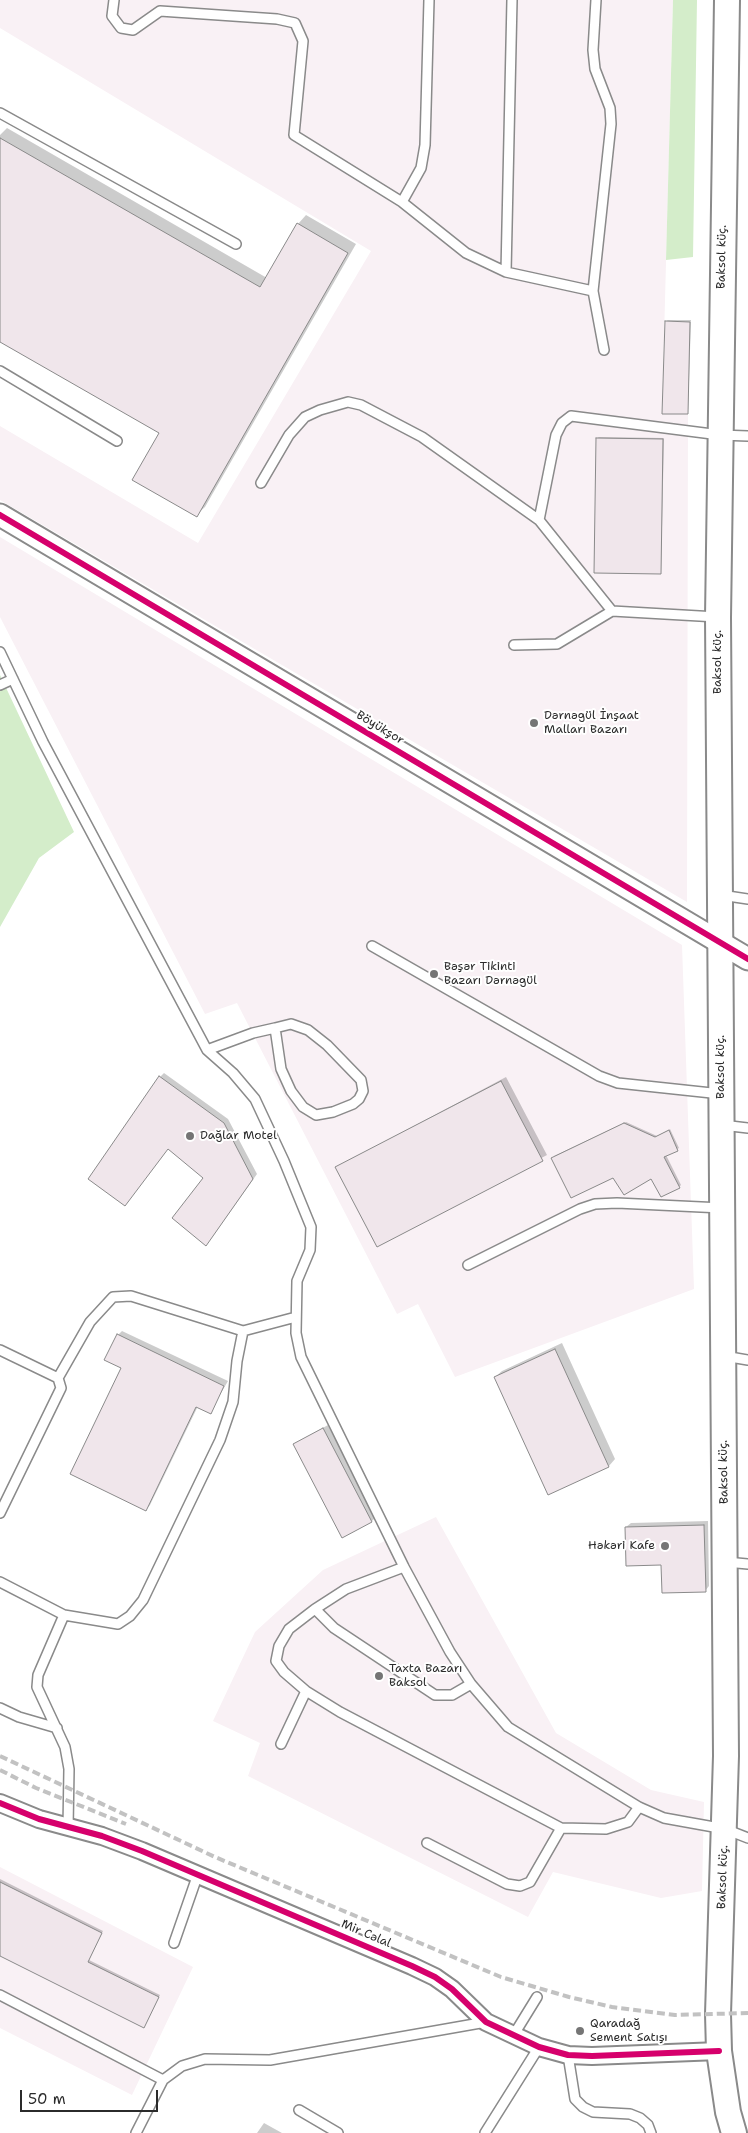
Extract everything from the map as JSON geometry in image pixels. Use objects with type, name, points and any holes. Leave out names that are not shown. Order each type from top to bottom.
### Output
[{"type":"main road","name":"Baksol küç.","points":[[726,0],[718,617],[721,1094],[723,1356],[737,1563],[725,1829],[719,2051],[728,2112],[734,2133]]},
{"type":"street","name":"Böyükşor","points":[[0,515],[748,959]]},
{"type":"street","name":"Mir Cəlal","points":[[0,1803],[16,1811],[110,1839],[198,1874],[435,1977],[452,1989],[486,2022],[540,2047],[568,2054],[610,2056],[719,2051]]},
{"type":"lane","points":[[114,0],[112,16],[121,28],[133,30],[160,11],[277,19],[295,23],[303,41],[294,136],[402,202],[466,253],[506,272],[593,291]]},
{"type":"lane","points":[[402,202],[421,168],[425,145],[429,0]]},
{"type":"lane","points":[[506,272],[512,0]]},
{"type":"lane","points":[[596,0],[593,50],[595,69],[610,108],[611,124],[593,291],[604,350]]},
{"type":"lane","points":[[0,114],[236,244]]},
{"type":"lane","points":[[0,371],[117,441]]},
{"type":"lane","points":[[261,483],[289,435],[305,417],[320,410],[348,402],[361,405],[422,437],[539,520],[612,611]]},
{"type":"lane","points":[[539,520],[556,435],[562,423],[571,416],[720,435],[748,436]]},
{"type":"lane","points":[[514,645],[557,644],[612,611],[718,617]]},
{"type":"lane","points":[[0,652],[43,742],[208,1050],[233,1073],[255,1099],[284,1161],[311,1227],[310,1250],[297,1281],[296,1333],[301,1357],[404,1567],[450,1652],[471,1684],[492,1711],[508,1727],[640,1807],[672,1820],[725,1829],[748,1838]]},
{"type":"lane","points":[[0,685],[13,679]]},
{"type":"lane","points":[[720,895],[748,898]]},
{"type":"lane","points":[[372,946],[599,1076],[618,1083],[721,1094]]},
{"type":"lane","points":[[208,1050],[253,1033],[291,1024],[308,1030],[361,1080],[363,1091],[359,1099],[346,1107],[316,1115],[302,1107],[291,1091],[281,1070],[275,1028]]},
{"type":"lane","points":[[722,1125],[748,1128]]},
{"type":"lane","points":[[468,1265],[580,1209],[595,1204],[617,1203],[722,1208]]},
{"type":"lane","points":[[0,1513],[61,1388],[58,1378],[90,1322],[113,1297],[132,1296],[243,1331],[296,1317]]},
{"type":"lane","points":[[0,1582],[64,1615],[118,1624],[130,1616],[143,1600],[220,1440],[233,1402],[237,1361],[243,1331]]},
{"type":"lane","points":[[0,1350],[58,1378]]},
{"type":"lane","points":[[723,1356],[748,1360]]},
{"type":"lane","points":[[404,1567],[346,1590],[315,1609],[290,1629],[279,1646],[276,1661],[284,1672],[306,1691],[340,1712],[562,1828],[606,1829],[628,1822],[640,1807]]},
{"type":"lane","points":[[315,1609],[334,1628],[435,1695],[452,1695],[471,1684]]},
{"type":"lane","points":[[64,1615],[38,1676],[37,1687],[65,1747],[69,1769],[68,1828]]},
{"type":"lane","points":[[282,1744],[306,1691]]},
{"type":"lane","points":[[0,1708],[19,1717],[57,1728]]},
{"type":"lane","points":[[427,1843],[507,1884],[520,1886],[530,1882],[562,1828]]},
{"type":"lane","points":[[174,1943],[198,1874]]},
{"type":"lane","points":[[0,1995],[163,2080]]},
{"type":"lane","points":[[514,2036],[537,1997]]},
{"type":"lane","points":[[136,2133],[163,2080],[182,2066],[205,2059],[270,2060],[486,2022]]},
{"type":"lane","points":[[486,2133],[540,2047]]},
{"type":"lane","points":[[568,2054],[575,2099],[582,2107],[593,2112],[630,2114],[640,2118],[648,2125],[651,2133]]},
{"type":"lane","points":[[298,2110],[338,2133]]},
{"type":"shaded area","points":[[0,0],[673,0],[662,413],[688,414],[687,902],[0,500],[0,426],[198,543],[371,251],[0,28]]},
{"type":"shaded area","name":"Bəşər Tikinti Bazarı Dərnəgül","points":[[0,537],[682,945],[694,1289],[455,1377],[418,1304],[397,1314],[237,1003],[205,1014],[0,617]]},
{"type":"shaded area","name":"Taxta Bazarı Baksol","points":[[436,1517],[556,1733],[651,1790],[704,1802],[702,1891],[661,1898],[553,1872],[528,1917],[248,1776],[260,1743],[213,1721],[255,1632],[323,1570]]},
{"type":"shaded area","points":[[0,1867],[193,1967],[132,2095],[0,2028]]},
{"type":"green space","points":[[673,0],[697,0],[693,257],[666,260]]},
{"type":"green space","points":[[0,675],[74,832],[39,858],[0,927]]},
{"type":"building","points":[[0,138],[260,287],[297,223],[348,253],[197,517],[132,480],[159,433],[0,342]]},
{"type":"building","points":[[665,321],[690,322],[688,414],[662,414]]},
{"type":"building","points":[[596,438],[663,439],[661,574],[594,573]]},
{"type":"building","points":[[159,1076],[224,1123],[253,1179],[206,1246],[172,1218],[203,1178],[168,1149],[125,1206],[88,1179]]},
{"type":"building","points":[[501,1081],[543,1161],[377,1247],[335,1167]]},
{"type":"building","points":[[624,1123],[655,1137],[669,1130],[678,1151],[664,1157],[680,1188],[661,1197],[651,1179],[624,1195],[613,1178],[571,1198],[551,1158]]},
{"type":"building","points":[[117,1334],[224,1386],[211,1414],[196,1407],[146,1511],[70,1474],[121,1368],[104,1360]]},
{"type":"building","points":[[555,1349],[609,1467],[548,1495],[494,1377]]},
{"type":"building","points":[[323,1428],[372,1522],[342,1538],[293,1444]]},
{"type":"building","name":"Həkəri Kafe","points":[[704,1525],[706,1592],[662,1593],[661,1565],[626,1566],[625,1527]]},
{"type":"building","points":[[0,1882],[102,1933],[88,1962],[159,1997],[144,2028],[0,1956]]},
{"type":"railway","points":[[0,1756],[215,1857],[501,1977],[569,1997],[612,2007],[675,2015],[748,2013]]},
{"type":"railway","points":[[0,1770],[36,1788],[126,1824]]},
{"type":"cycle path","points":[[0,515],[748,959]]},
{"type":"cycle path","points":[[0,1803],[39,1819],[102,1836],[142,1851],[412,1966],[435,1977],[452,1989],[486,2022],[539,2047],[568,2055],[592,2056],[719,2051]]},
{"type":"place","name":"Dərnəgül İnşaat Malları Bazarı","points":[[534,723]]},
{"type":"place","name":"Bəşər Tikinti Bazarı Dərnəgül","points":[[434,974]]},
{"type":"place","name":"Dağlar Motel","points":[[190,1136]]},
{"type":"place","name":"Həkəri Kafe","points":[[665,1546]]},
{"type":"place","name":"Taxta Bazarı Baksol","points":[[379,1676]]},
{"type":"place","name":"Qaradağ Sement Satışı","points":[[580,2031]]}]
